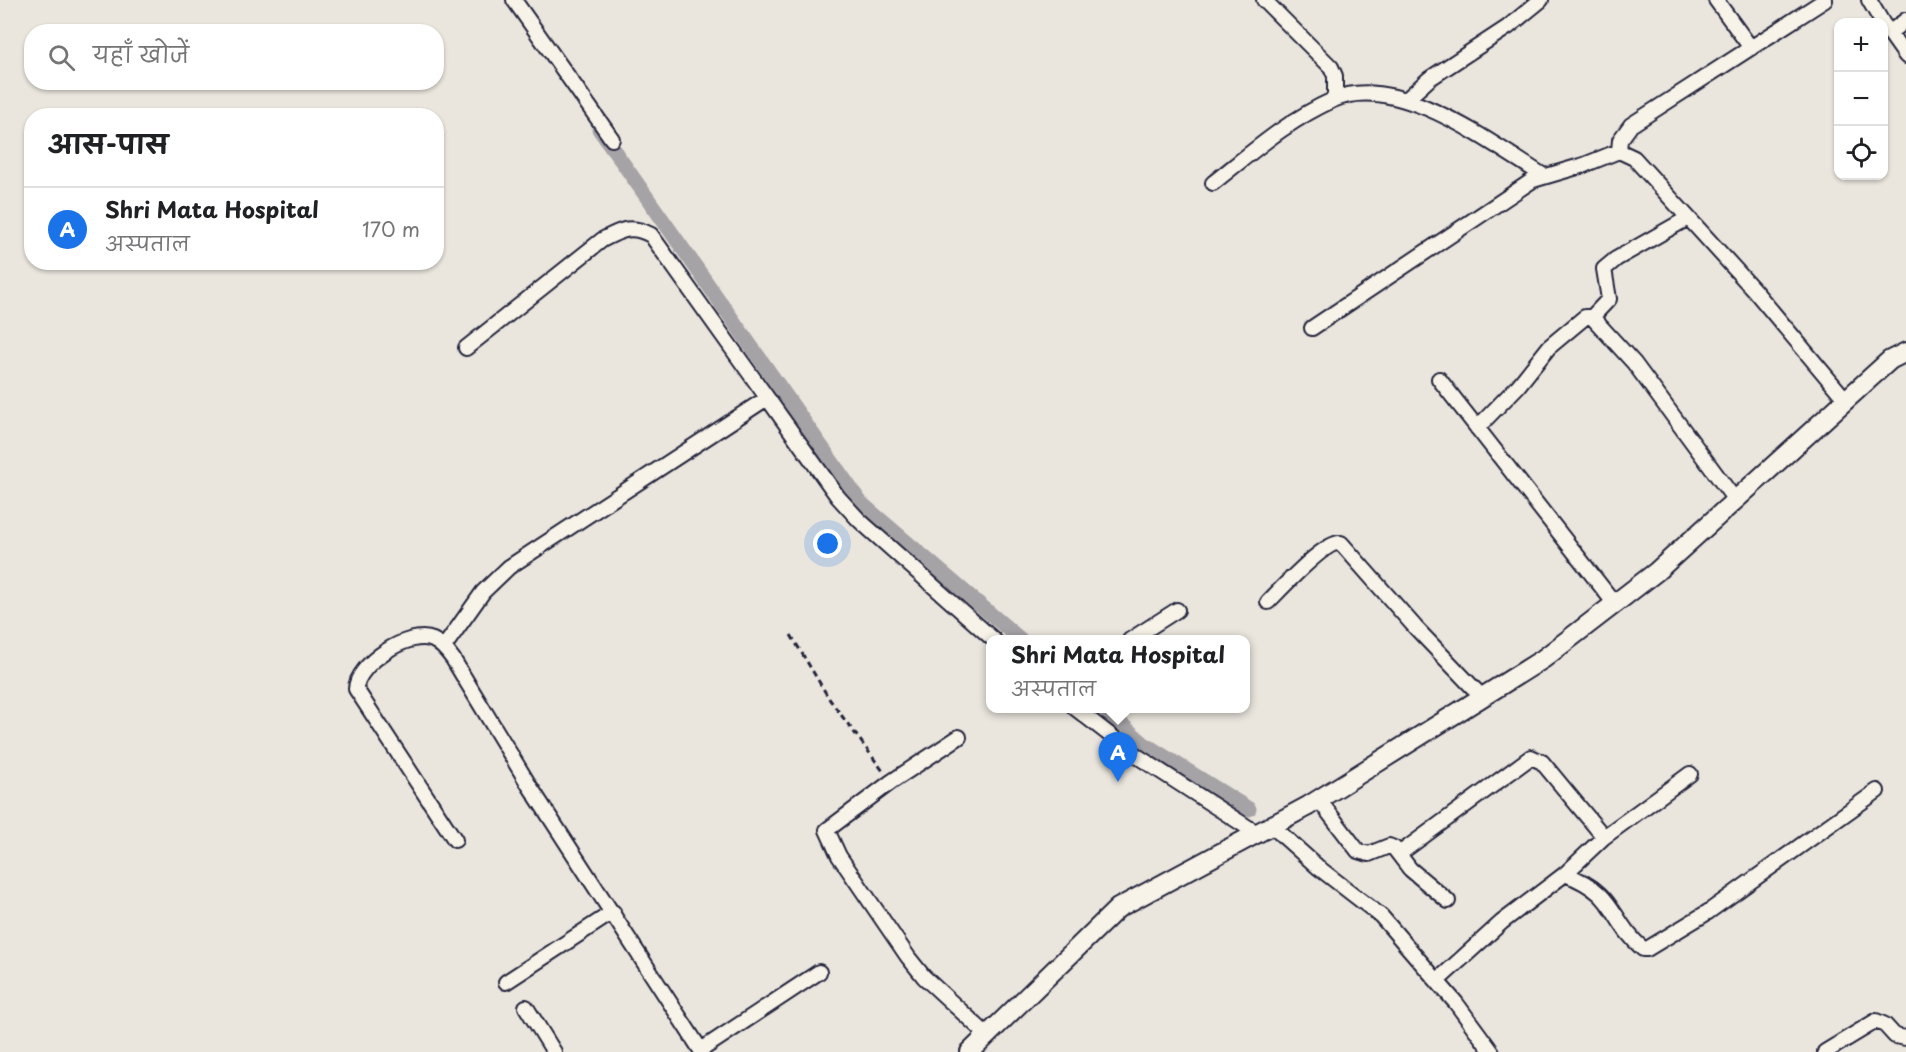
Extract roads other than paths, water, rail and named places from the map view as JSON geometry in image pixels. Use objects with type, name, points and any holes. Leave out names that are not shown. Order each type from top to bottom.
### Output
[{"type":"street","points":[[514,0],[612,139]]},
{"type":"street","points":[[1264,0],[1330,67],[1335,76],[1335,98]]},
{"type":"street","points":[[1406,100],[1429,79],[1508,27],[1540,0]]},
{"type":"street","points":[[1716,0],[1751,48]]},
{"type":"street","points":[[1619,151],[1620,140],[1630,125],[1825,0]]},
{"type":"street","points":[[1869,0],[1880,18]]},
{"type":"street","points":[[1888,26],[1906,20]]},
{"type":"street","points":[[1888,31],[1906,56]]},
{"type":"street","points":[[1213,183],[1270,137],[1335,98],[1366,93],[1406,100],[1436,110],[1544,176]]},
{"type":"street","points":[[1312,328],[1514,192],[1544,176],[1584,165],[1619,151],[1634,158],[1754,290],[1846,400]]},
{"type":"street","points":[[1477,428],[1518,386],[1549,347],[1585,317],[1592,317],[1609,299],[1604,269],[1616,259],[1688,218]]},
{"type":"street","points":[[466,348],[602,240],[623,229],[638,228],[651,235],[838,497],[859,520],[989,635]]},
{"type":"street","points":[[1592,317],[1634,363],[1735,500]]},
{"type":"street","points":[[970,1052],[1118,908],[1319,800],[1543,659],[1656,572],[1890,360],[1906,352]]},
{"type":"street","points":[[1439,379],[1615,604]]},
{"type":"street","points":[[444,647],[483,592],[509,567],[767,398]]},
{"type":"street","points":[[1268,602],[1333,543],[1341,543],[1415,627],[1482,697]]},
{"type":"street","points":[[1136,635],[1177,610]]},
{"type":"street","points":[[455,840],[357,689],[356,680],[363,670],[394,646],[408,639],[432,639],[444,647],[529,785],[701,1051],[819,972]]},
{"type":"street","points":[[1081,713],[1137,756],[1265,830],[1381,916],[1437,981],[1492,1052]]},
{"type":"street","points":[[959,737],[891,782],[827,830],[829,838],[914,964],[987,1035]]},
{"type":"street","points":[[1399,854],[1531,757],[1542,762],[1604,837]]},
{"type":"street","points":[[1437,981],[1502,922],[1564,874],[1604,837],[1689,774]]},
{"type":"street","points":[[1564,874],[1587,882],[1597,890],[1607,900],[1633,939],[1643,949],[1647,949],[1708,912],[1877,791]]},
{"type":"street","points":[[1319,800],[1358,851],[1369,854],[1389,846],[1399,854],[1410,869],[1448,901]]},
{"type":"street","points":[[507,982],[613,912]]},
{"type":"street","points":[[526,1007],[554,1052]]},
{"type":"street","points":[[1825,1052],[1876,1021],[1881,1022],[1903,1038],[1905,1052]]},
{"type":"waterway","points":[[599,129],[861,503],[1015,635]]},
{"type":"waterway","points":[[1109,713],[1143,743],[1249,809]]},
{"type":"place","name":"Shri Mata Hospital","points":[[1118,782]]}]
